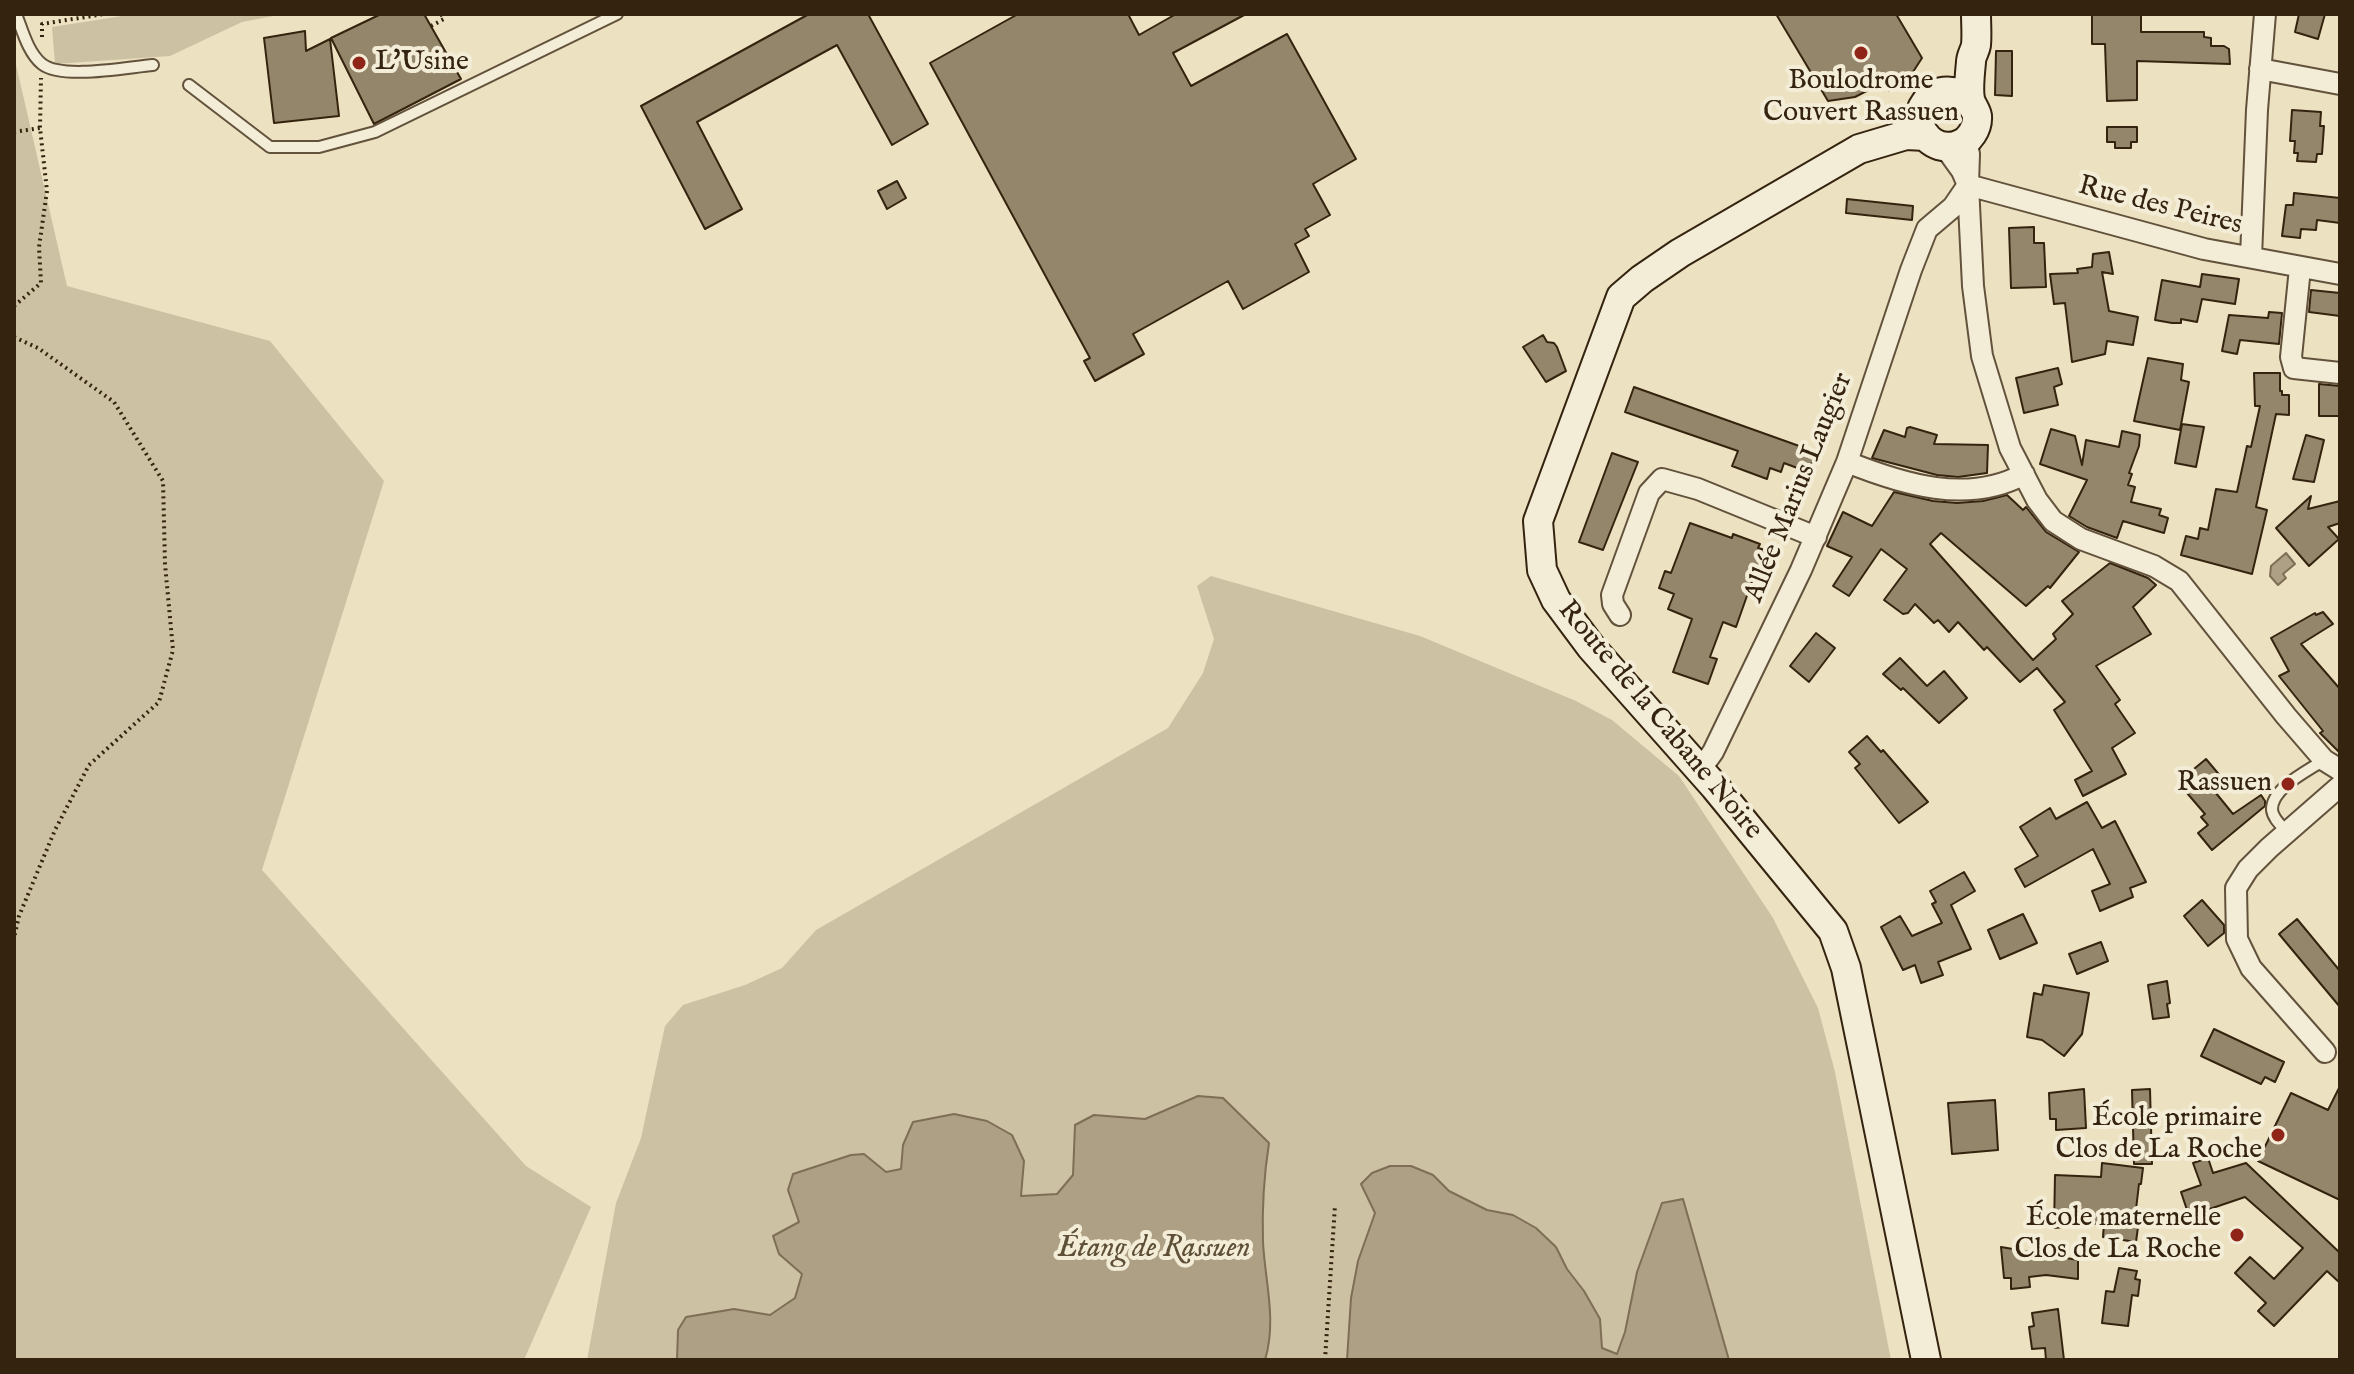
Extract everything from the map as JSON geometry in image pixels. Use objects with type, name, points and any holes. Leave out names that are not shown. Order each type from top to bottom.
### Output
[{"type":"street","points":[[1945,141],[1975,130],[1977,120],[1970,101],[1976,14]]},
{"type":"street","points":[[2251,257],[2265,14]]},
{"type":"street","name":"Route de la Cabane Noire","points":[[1859,149],[1879,129],[1932,100],[1971,61]]},
{"type":"street","points":[[2260,69],[2340,84]]},
{"type":"street","points":[[1970,101],[1957,92],[1932,100],[1920,124],[1945,141],[1968,185],[1973,286],[1982,356],[2010,448],[2037,500],[2053,521],[2081,539],[2154,566],[2179,581],[2332,765]]},
{"type":"street","name":"Route de la Cabane Noire","points":[[1926,1360],[1846,968],[1833,931],[1700,770],[1591,647],[1556,600],[1542,570],[1538,521],[1621,297],[1680,253],[1859,149],[1906,135],[1945,141]]},
{"type":"street","name":"Rue des Peires","points":[[1968,185],[2181,243],[2340,274]]},
{"type":"street","name":"Allée Marius Laugier","points":[[1700,770],[1713,752],[1816,537],[1847,462],[1927,229],[1953,207],[1968,185]]},
{"type":"street","points":[[2300,268],[2291,357],[2294,368],[2340,373]]},
{"type":"street","points":[[1847,462],[1945,491],[1998,485],[2024,474]]},
{"type":"street","points":[[1620,615],[1613,604],[1612,595],[1649,493],[1662,479],[1698,489],[1816,537]]},
{"type":"street","points":[[2325,1052],[2251,968],[2237,939],[2236,888],[2248,869],[2340,786]]},
{"type":"lane","points":[[16,14],[28,44],[42,64],[60,71],[153,65]]},
{"type":"lane","points":[[189,85],[270,147],[319,147],[375,132],[617,14]]},
{"type":"lane","points":[[2287,832],[2273,816],[2272,807],[2278,794],[2332,765]]},
{"type":"path","points":[[14,306],[41,283],[39,247],[47,191],[40,128],[42,24],[104,14]]},
{"type":"path","points":[[431,26],[444,19],[441,14]]},
{"type":"path","points":[[14,132],[40,128]]},
{"type":"path","points":[[14,337],[38,348],[114,402],[163,481],[165,564],[173,650],[159,702],[89,765],[55,830],[19,916],[14,938]]},
{"type":"path","points":[[1325,1360],[1335,1205]]},
{"type":"shaded area","points":[[135,14],[284,14],[242,22],[170,56],[55,64],[52,27]]},
{"type":"shaded area","points":[[14,56],[67,286],[270,341],[384,481],[262,870],[526,1166],[591,1207],[524,1360],[14,1360]]},
{"type":"shaded area","points":[[1211,576],[1420,636],[1576,701],[1612,720],[1679,776],[1773,918],[1818,1008],[1835,1072],[1891,1360],[1729,1360],[1683,1199],[1662,1203],[1637,1272],[1625,1332],[1617,1354],[1602,1348],[1600,1319],[1556,1247],[1513,1215],[1487,1210],[1449,1191],[1433,1175],[1375,1213],[1358,1261],[1351,1298],[1347,1360],[1265,1360],[1270,1316],[1263,1218],[1269,1143],[1171,1108],[1145,1119],[1122,1119],[1076,1149],[1073,1175],[1057,1194],[1021,1196],[1012,1135],[987,1121],[954,1114],[903,1145],[901,1169],[887,1173],[864,1154],[823,1163],[788,1190],[799,1222],[788,1230],[779,1254],[802,1274],[795,1298],[770,1315],[758,1312],[678,1330],[677,1360],[587,1360],[616,1203],[641,1138],[665,1026],[683,1005],[745,985],[782,968],[816,930],[1168,728],[1203,673],[1214,639],[1197,586]]},
{"type":"water","points":[[2286,553],[2295,564],[2283,574],[2286,578],[2278,585],[2270,576],[2271,566]]},
{"type":"water","name":"Étang de Rassuen","points":[[1198,1096],[1223,1098],[1269,1143],[1263,1218],[1270,1316],[1265,1360],[677,1360],[678,1330],[686,1317],[734,1309],[770,1315],[795,1298],[802,1274],[779,1254],[773,1236],[799,1222],[788,1190],[793,1174],[851,1155],[864,1154],[886,1172],[901,1169],[903,1145],[913,1122],[954,1114],[987,1121],[1012,1135],[1024,1161],[1021,1196],[1057,1194],[1073,1175],[1075,1125],[1094,1115],[1145,1119]]},
{"type":"water","points":[[1390,1166],[1411,1166],[1433,1175],[1449,1191],[1487,1210],[1513,1215],[1536,1228],[1556,1247],[1600,1319],[1602,1348],[1617,1354],[1625,1332],[1637,1272],[1662,1203],[1683,1199],[1729,1360],[1347,1360],[1351,1298],[1358,1261],[1375,1213],[1361,1184],[1372,1173]]},
{"type":"building","points":[[381,14],[424,14],[461,79],[374,124],[331,38]]},
{"type":"building","points":[[809,14],[868,14],[928,124],[892,145],[837,45],[697,122],[742,209],[705,229],[641,106]]},
{"type":"building","points":[[1018,14],[1128,14],[1139,35],[1176,14],[1246,14],[1173,53],[1191,86],[1287,34],[1356,159],[1313,184],[1330,215],[1305,229],[1309,236],[1295,244],[1309,272],[1243,309],[1228,281],[1133,334],[1144,354],[1095,381],[1084,361],[1090,358],[930,63]]},
{"type":"building","name":"Boulodrome Couvert Rassuen","points":[[1776,14],[1896,14],[1922,58],[1911,75],[1889,91],[1884,82],[1855,97],[1828,101]]},
{"type":"building","points":[[2092,14],[2141,14],[2141,32],[2204,32],[2204,37],[2211,38],[2211,46],[2229,49],[2230,64],[2137,61],[2137,100],[2107,101],[2105,44],[2092,44]]},
{"type":"building","points":[[2299,14],[2325,14],[2318,39],[2295,32]]},
{"type":"building","points":[[305,31],[306,51],[330,39],[339,116],[274,123],[264,38]]},
{"type":"building","points":[[1996,51],[2012,51],[2012,96],[1995,95]]},
{"type":"building","points":[[2292,110],[2321,112],[2320,126],[2324,126],[2322,154],[2317,154],[2316,162],[2297,161],[2295,141],[2290,141]]},
{"type":"building","points":[[2107,127],[2137,127],[2137,142],[2131,142],[2131,148],[2115,148],[2115,142],[2107,142]]},
{"type":"building","points":[[897,181],[906,198],[887,209],[878,191]]},
{"type":"building","points":[[2294,193],[2340,198],[2340,223],[2317,220],[2316,230],[2301,229],[2300,238],[2282,236],[2286,205],[2293,205]]},
{"type":"building","points":[[1847,199],[1913,206],[1912,220],[1846,213]]},
{"type":"building","points":[[2034,227],[2034,243],[2044,243],[2046,287],[2011,288],[2009,228]]},
{"type":"building","points":[[2109,252],[2113,274],[2102,272],[2109,311],[2138,317],[2133,345],[2107,341],[2105,354],[2072,362],[2065,303],[2054,304],[2050,274],[2078,273],[2077,269],[2092,267],[2093,254]]},
{"type":"building","points":[[2202,274],[2239,279],[2235,304],[2202,299],[2197,322],[2155,320],[2162,280],[2200,287]]},
{"type":"building","points":[[2311,290],[2340,293],[2340,316],[2309,312]]},
{"type":"building","points":[[2269,312],[2282,313],[2279,344],[2240,340],[2237,354],[2222,351],[2229,315],[2268,318]]},
{"type":"building","points":[[1543,335],[1547,342],[1557,347],[1566,371],[1546,382],[1523,347]]},
{"type":"building","points":[[2148,358],[2183,364],[2181,380],[2189,382],[2180,430],[2134,421]]},
{"type":"building","points":[[2058,368],[2062,384],[2054,387],[2058,405],[2024,413],[2016,378]]},
{"type":"building","points":[[2254,373],[2280,373],[2280,391],[2282,395],[2289,395],[2289,415],[2276,414],[2256,507],[2267,510],[2252,574],[2181,555],[2186,536],[2198,539],[2200,528],[2208,530],[2216,489],[2237,492],[2260,406],[2255,406]]},
{"type":"building","points":[[2319,384],[2340,386],[2340,416],[2319,416]]},
{"type":"building","points":[[1634,387],[1816,452],[1808,472],[1784,463],[1781,472],[1770,468],[1767,479],[1732,466],[1738,451],[1625,412]]},
{"type":"building","points":[[2182,424],[2204,427],[2196,467],[2175,463]]},
{"type":"building","points":[[1910,427],[1937,435],[1934,444],[1988,445],[1987,473],[1958,477],[1937,475],[1872,458],[1884,430],[1905,437]]},
{"type":"building","points":[[2051,429],[2075,436],[2082,465],[2086,440],[2119,447],[2122,431],[2140,435],[2129,473],[2132,474],[2128,485],[2135,487],[2131,502],[2161,509],[2159,515],[2168,518],[2164,533],[2123,521],[2117,538],[2087,527],[2069,516],[2087,480],[2040,464]]},
{"type":"building","points":[[2306,435],[2324,440],[2314,482],[2293,479]]},
{"type":"building","points":[[1612,453],[1638,462],[1603,550],[1579,542]]},
{"type":"building","points":[[1894,492],[1957,503],[2007,495],[2023,510],[2026,507],[2046,532],[2079,552],[2050,588],[2048,586],[2026,606],[1941,533],[1930,544],[2033,660],[2056,639],[2053,634],[2073,614],[2062,601],[2110,563],[2148,578],[2156,585],[2133,607],[2151,634],[2096,666],[2120,700],[2115,704],[2135,733],[2112,748],[2126,774],[2083,796],[2075,780],[2092,771],[2054,710],[2065,702],[2037,668],[2020,682],[1958,622],[1949,632],[1938,620],[1934,623],[1915,604],[1908,613],[1903,614],[1884,600],[1907,569],[1881,549],[1849,596],[1833,586],[1852,557],[1827,546],[1843,512],[1872,526]]},
{"type":"building","points":[[2311,496],[2308,509],[2340,501],[2340,523],[2328,527],[2339,539],[2309,566],[2276,528]]},
{"type":"building","points":[[1690,523],[1732,538],[1733,534],[1760,544],[1758,548],[1769,551],[1760,575],[1755,573],[1736,627],[1723,622],[1710,657],[1717,659],[1708,684],[1673,672],[1692,619],[1668,609],[1674,594],[1659,588],[1665,571],[1671,573]]},
{"type":"building","points":[[2323,612],[2333,624],[2301,644],[2340,689],[2340,753],[2320,733],[2323,731],[2279,676],[2289,671],[2271,638],[2315,613]]},
{"type":"building","points":[[1816,633],[1835,648],[1809,682],[1790,666]]},
{"type":"building","points":[[1900,658],[1927,686],[1944,671],[1967,698],[1939,723],[1903,688],[1901,690],[1883,674]]},
{"type":"building","points":[[1867,736],[1928,802],[1899,823],[1855,768],[1860,764],[1849,752]]},
{"type":"building","points":[[2206,759],[2222,778],[2211,787],[2233,814],[2261,795],[2265,801],[2265,806],[2212,850],[2198,833],[2208,825],[2201,817],[2205,814],[2187,793],[2192,789],[2183,778]]},
{"type":"building","points":[[2087,802],[2102,828],[2115,821],[2146,882],[2130,888],[2133,897],[2100,911],[2092,891],[2110,884],[2093,849],[2025,887],[2015,869],[2038,856],[2020,827],[2050,808],[2056,819]]},
{"type":"building","points":[[1964,872],[1975,891],[1951,905],[1971,949],[1938,962],[1943,975],[1921,983],[1915,965],[1903,970],[1881,927],[1900,916],[1912,936],[1942,923],[1932,904],[1936,902],[1930,891]]},
{"type":"building","points":[[2202,900],[2224,925],[2224,933],[2208,946],[2184,916]]},
{"type":"building","points":[[2023,914],[2037,943],[2000,959],[1988,930]]},
{"type":"building","points":[[2297,919],[2340,971],[2340,1007],[2279,934]]},
{"type":"building","points":[[2101,942],[2108,961],[2077,974],[2069,954]]},
{"type":"building","points":[[2167,981],[2169,1017],[2153,1019],[2148,985]]},
{"type":"building","points":[[2044,985],[2089,993],[2082,1034],[2064,1056],[2042,1040],[2027,1037],[2034,993],[2042,995]]},
{"type":"building","points":[[2214,1029],[2284,1062],[2275,1082],[2265,1077],[2261,1084],[2201,1056]]},
{"type":"building","name":"École primaire Clos de La Roche","points":[[2340,1086],[2340,1200],[2258,1161],[2291,1093],[2328,1110]]},
{"type":"building","points":[[2084,1089],[2086,1128],[2056,1130],[2056,1119],[2050,1119],[2049,1093]]},
{"type":"building","points":[[2150,1089],[2152,1164],[2134,1164],[2132,1090]]},
{"type":"building","points":[[1995,1100],[1998,1150],[1952,1154],[1948,1103]]},
{"type":"building","name":"École maternelle Clos de La Roche","points":[[2208,1158],[2213,1173],[2246,1163],[2340,1253],[2340,1283],[2327,1271],[2274,1326],[2258,1311],[2266,1303],[2235,1273],[2250,1257],[2274,1279],[2303,1248],[2245,1197],[2189,1216],[2181,1192],[2201,1185],[2193,1163]]},
{"type":"building","points":[[2102,1163],[2143,1168],[2134,1226],[2138,1227],[2136,1242],[2103,1237],[2104,1223],[2054,1228],[2055,1175],[2101,1177]]},
{"type":"building","points":[[2001,1247],[2078,1260],[2078,1279],[2046,1275],[2029,1277],[2030,1287],[2011,1289],[2011,1278],[2004,1278]]},
{"type":"building","points":[[2119,1268],[2137,1271],[2135,1279],[2140,1280],[2138,1296],[2132,1295],[2128,1326],[2102,1323],[2106,1291],[2114,1292]]},
{"type":"building","points":[[2058,1309],[2064,1360],[2046,1360],[2045,1348],[2032,1349],[2029,1327],[2034,1326],[2032,1313]]},
{"type":"place","name":"Boulodrome Couvert Rassuen","points":[[1861,53]]},
{"type":"place","name":"L'Usine","points":[[359,63]]},
{"type":"place","name":"Rassuen","points":[[2288,784]]},
{"type":"place","name":"École primaire Clos de La Roche","points":[[2278,1135]]},
{"type":"place","name":"École maternelle Clos de La Roche","points":[[2237,1235]]}]
